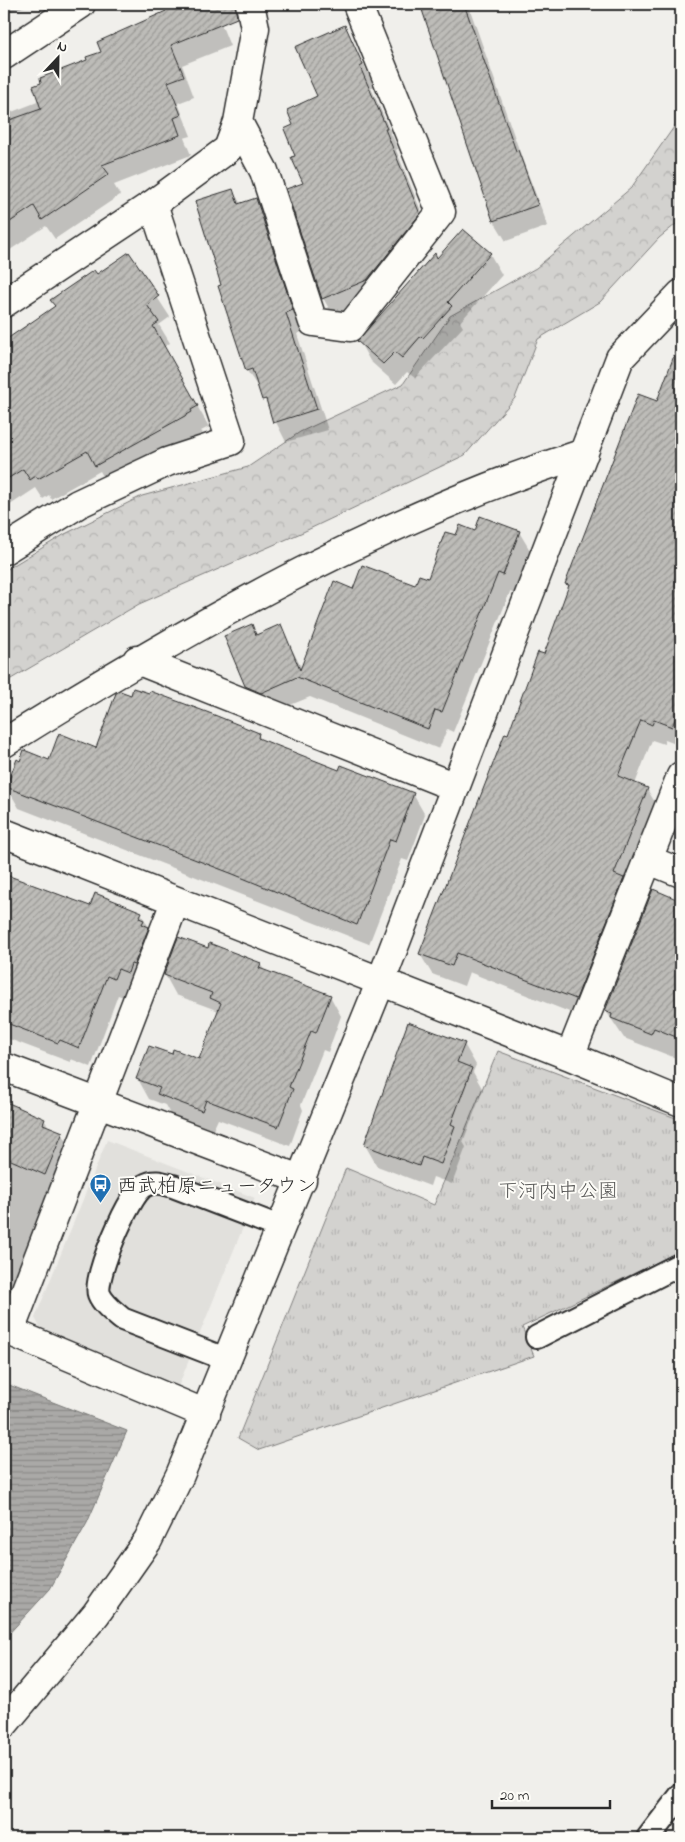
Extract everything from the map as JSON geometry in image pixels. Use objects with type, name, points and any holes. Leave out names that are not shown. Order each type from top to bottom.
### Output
[{"type":"street","points":[[4,55],[81,4]]},
{"type":"street","points":[[4,303],[153,204],[228,149],[238,122],[255,28],[250,4]]},
{"type":"street","points":[[238,122],[264,171],[313,322],[350,327],[441,212],[357,4]]},
{"type":"street","points":[[4,550],[78,504],[167,462],[231,441],[153,204]]},
{"type":"street","points":[[4,1724],[96,1614],[148,1540],[180,1475],[302,1180],[381,981],[620,358],[681,294]]},
{"type":"street","points":[[4,743],[137,660],[315,565],[451,502],[584,453]]},
{"type":"street","points":[[137,660],[454,787]]},
{"type":"street","points":[[570,1056],[681,776]]},
{"type":"street","points":[[4,832],[175,902],[381,981],[681,1102]]},
{"type":"street","points":[[648,860],[681,874]]},
{"type":"street","points":[[175,902],[98,1104],[7,1330],[206,1414]]},
{"type":"street","points":[[4,1067],[302,1180]]},
{"type":"lane","points":[[228,1360],[122,1319],[110,1309],[98,1293],[99,1278],[125,1212],[132,1198],[142,1187],[155,1181],[173,1186],[282,1228]]},
{"type":"lane","points":[[537,1337],[681,1264]]},
{"type":"lane","points":[[648,1838],[681,1795]]},
{"type":"shaded area","points":[[107,1140],[255,1198],[178,1387],[42,1331],[35,1318]]},
{"type":"shaded area","points":[[4,1383],[127,1431],[87,1523],[50,1589],[4,1639]]},
{"type":"green space","points":[[681,117],[681,220],[659,238],[600,302],[538,339],[515,398],[465,455],[303,532],[139,604],[4,683],[4,571],[65,534],[142,496],[248,467],[300,432],[403,384],[450,316],[536,268],[631,188]]},
{"type":"green space","name":"下河内中公園","points":[[498,1051],[681,1120],[681,1251],[522,1327],[534,1356],[259,1450],[238,1438],[346,1168],[434,1205]]},
{"type":"building","points":[[163,4],[235,4],[237,18],[171,45],[184,76],[168,82],[181,115],[174,118],[180,135],[102,165],[109,174],[42,220],[34,206],[4,226],[4,122],[41,109],[33,86],[41,83],[40,78],[87,60],[86,57],[101,52],[97,42],[166,11]]},
{"type":"building","points":[[420,4],[464,4],[516,151],[518,150],[538,205],[493,221]]},
{"type":"building","points":[[345,25],[363,65],[360,67],[387,129],[385,129],[420,214],[367,280],[322,299],[286,189],[303,183],[291,157],[295,156],[284,129],[293,125],[287,110],[317,96],[295,47]]},
{"type":"building","points":[[233,189],[238,204],[256,198],[293,310],[286,313],[317,409],[273,423],[266,399],[262,400],[252,369],[246,371],[218,286],[221,285],[195,201]]},
{"type":"building","points":[[463,229],[491,253],[448,302],[452,306],[423,338],[421,336],[402,358],[395,352],[383,364],[357,341],[435,253],[437,258]]},
{"type":"building","points":[[129,252],[159,296],[147,305],[159,322],[153,326],[198,406],[191,410],[192,412],[95,466],[87,451],[38,479],[36,476],[30,480],[23,469],[4,481],[4,341],[55,306],[50,300],[94,270],[97,274]]},
{"type":"building","points":[[678,345],[681,345],[681,704],[672,727],[654,720],[652,725],[641,720],[618,776],[648,788],[614,874],[624,878],[576,999],[457,953],[452,966],[419,954],[505,733],[508,734],[538,652],[544,654],[569,585],[565,584],[638,394],[657,401]]},
{"type":"building","points":[[480,516],[520,531],[503,575],[498,573],[442,712],[435,710],[428,729],[297,677],[261,693],[245,686],[224,636],[252,624],[256,635],[281,624],[300,670],[334,581],[353,589],[362,565],[415,585],[419,575],[428,578],[445,532],[456,535],[460,525],[475,531]]},
{"type":"building","points":[[133,688],[149,693],[150,691],[212,714],[259,733],[258,738],[339,770],[341,765],[414,793],[396,841],[390,839],[357,925],[233,874],[6,787],[17,759],[20,761],[24,750],[49,760],[59,733],[96,748],[116,693],[120,691],[131,695]]},
{"type":"building","points":[[4,874],[90,906],[95,893],[142,912],[139,918],[144,920],[142,924],[149,927],[134,965],[131,964],[128,973],[118,969],[114,979],[107,976],[79,1048],[60,1040],[58,1043],[4,1022]]},
{"type":"building","points":[[653,889],[681,901],[681,1039],[654,1028],[651,1034],[611,1018],[612,1014],[605,1011]]},
{"type":"building","points":[[178,937],[208,948],[209,943],[261,963],[259,968],[331,995],[316,1033],[311,1031],[289,1087],[293,1089],[278,1127],[206,1100],[202,1111],[157,1094],[160,1088],[136,1079],[149,1046],[172,1054],[173,1049],[199,1059],[221,1003],[210,998],[212,993],[164,975]]},
{"type":"building","points":[[408,1022],[465,1043],[457,1062],[472,1068],[451,1124],[455,1126],[441,1164],[422,1157],[419,1166],[364,1145]]},
{"type":"building","points":[[4,1101],[45,1119],[43,1124],[63,1132],[45,1175],[4,1157]]},
{"type":"place","name":"西武柏原ニュータウン","points":[[101,1204]]}]
